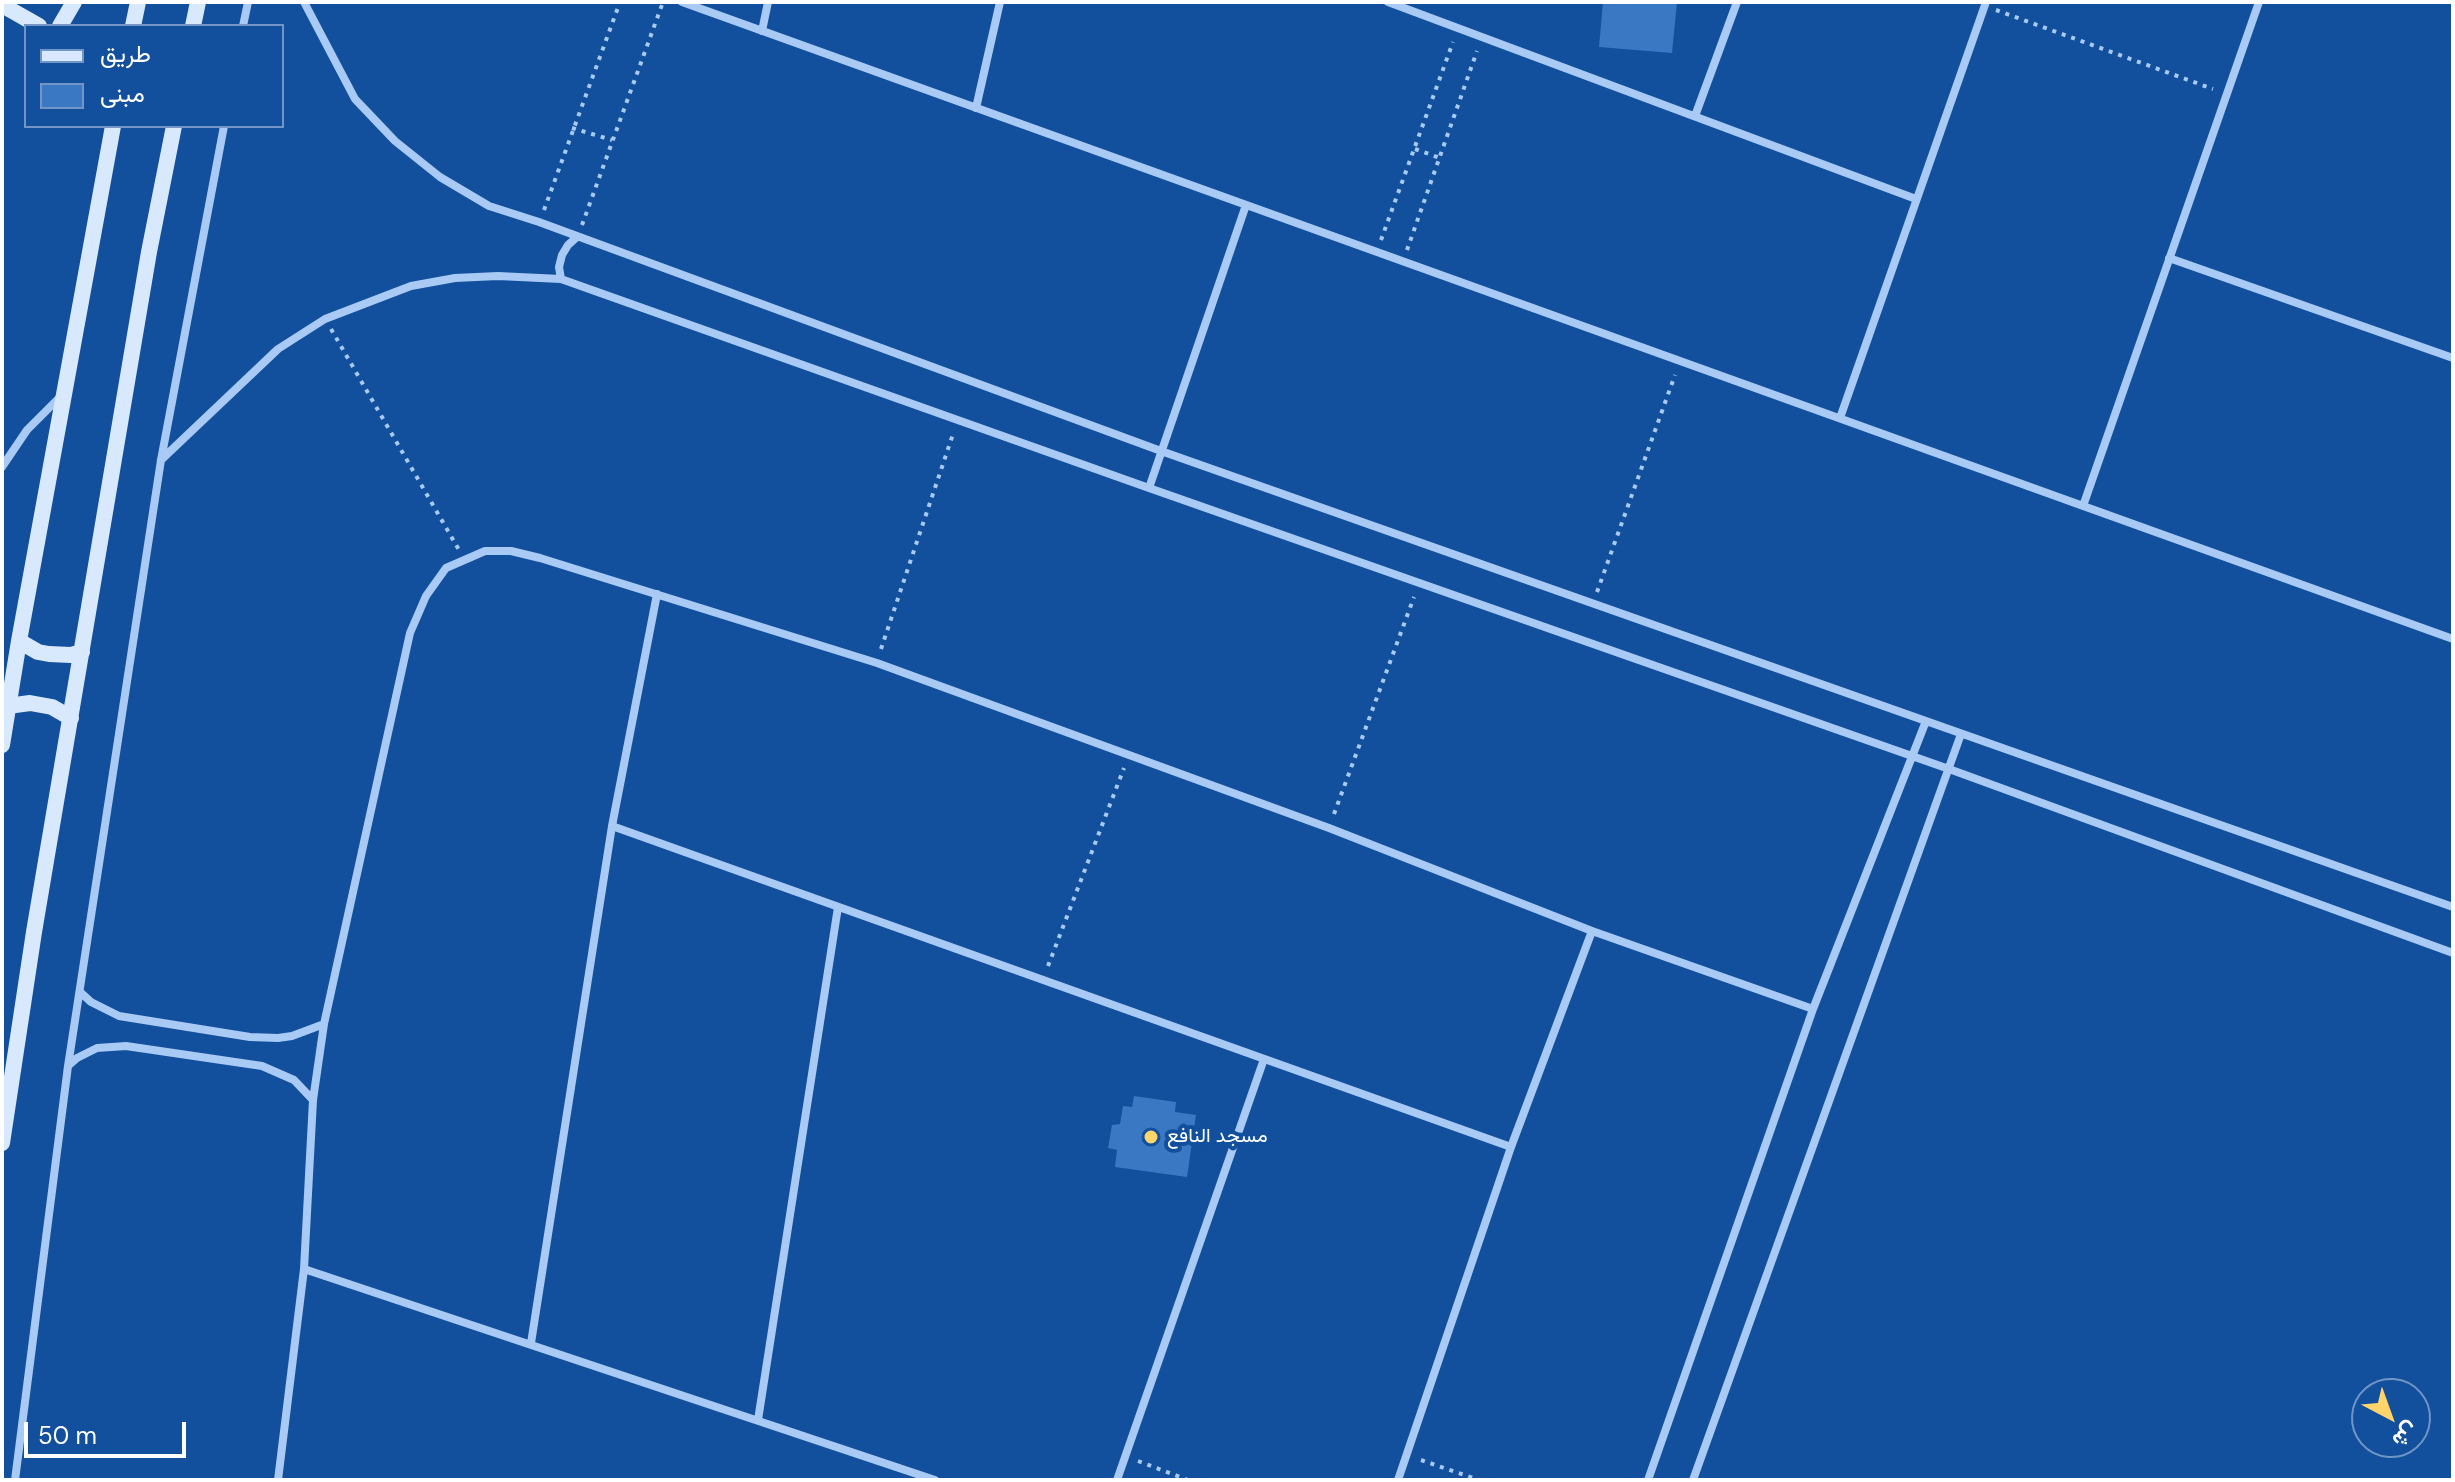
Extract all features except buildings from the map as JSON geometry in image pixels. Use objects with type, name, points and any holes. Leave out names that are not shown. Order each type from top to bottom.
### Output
[{"type":"street","points":[[61,24],[74,2]]},
{"type":"street","points":[[133,24],[138,2]]},
{"type":"street","points":[[193,24],[198,2]]},
{"type":"street","points":[[243,24],[248,2]]},
{"type":"street","points":[[304,2],[355,99],[395,141],[440,177],[489,206],[1161,451],[2453,907]]},
{"type":"street","points":[[682,2],[2453,639]]},
{"type":"street","points":[[762,31],[768,2]]},
{"type":"street","points":[[976,108],[1000,2]]},
{"type":"street","points":[[1388,2],[1916,199]]},
{"type":"street","points":[[1695,116],[1737,2]]},
{"type":"street","points":[[2083,506],[2259,2]]},
{"type":"street","points":[[1840,418],[1985,4]]},
{"type":"street","points":[[2,5],[35,24]]},
{"type":"street","points":[[2,745],[113,128]]},
{"type":"street","points":[[2,1143],[34,932],[149,252],[174,128]]},
{"type":"street","points":[[15,1480],[68,1066],[161,460],[224,128]]},
{"type":"street","points":[[1149,488],[1246,205]]},
{"type":"street","points":[[561,279],[559,267],[562,255],[577,237]]},
{"type":"street","points":[[2169,258],[2453,358]]},
{"type":"street","points":[[161,460],[278,349],[325,319],[411,286],[455,278],[498,276],[561,279],[1949,769],[2453,953]]},
{"type":"street","points":[[2,467],[27,430],[63,393]]},
{"type":"street","points":[[278,1480],[304,1269],[313,1100],[324,1024],[410,633],[433,583],[446,568],[485,551],[511,551],[540,558],[877,663],[1329,828],[1592,931],[1813,1009]]},
{"type":"street","points":[[531,1343],[612,826],[657,594]]},
{"type":"street","points":[[19,641],[38,652],[49,654],[82,652]]},
{"type":"street","points":[[8,706],[30,703],[52,707],[71,718]]},
{"type":"street","points":[[1648,1480],[1813,1009],[1926,721]]},
{"type":"street","points":[[1693,1480],[1961,734]]},
{"type":"street","points":[[612,826],[1511,1147]]},
{"type":"street","points":[[758,1420],[838,907]]},
{"type":"street","points":[[1398,1480],[1511,1147],[1592,931]]},
{"type":"street","points":[[80,992],[91,1002],[119,1016],[250,1037],[292,1036],[324,1024]]},
{"type":"street","points":[[68,1066],[97,1048],[126,1046],[262,1066],[294,1080],[313,1100]]},
{"type":"street","points":[[1117,1480],[1264,1059]]},
{"type":"street","points":[[304,1269],[935,1480]]},
{"type":"path","points":[[539,222],[620,2]]},
{"type":"path","points":[[577,237],[663,2]]},
{"type":"path","points":[[1985,4],[2226,94]]},
{"type":"path","points":[[1377,252],[1458,28]]},
{"type":"path","points":[[1403,261],[1482,37]]},
{"type":"path","points":[[572,128],[612,140]]},
{"type":"path","points":[[1415,149],[1440,158]]},
{"type":"path","points":[[325,319],[465,559]]},
{"type":"path","points":[[1593,605],[1680,361]]},
{"type":"path","points":[[877,663],[958,420]]},
{"type":"path","points":[[1329,828],[1419,583]]},
{"type":"path","points":[[1043,980],[1129,755]]},
{"type":"path","points":[[1406,1455],[1479,1480]]},
{"type":"path","points":[[1125,1456],[1188,1480]]},
{"type":"place","name":"مسجد النافع","points":[[1151,1137]]}]
